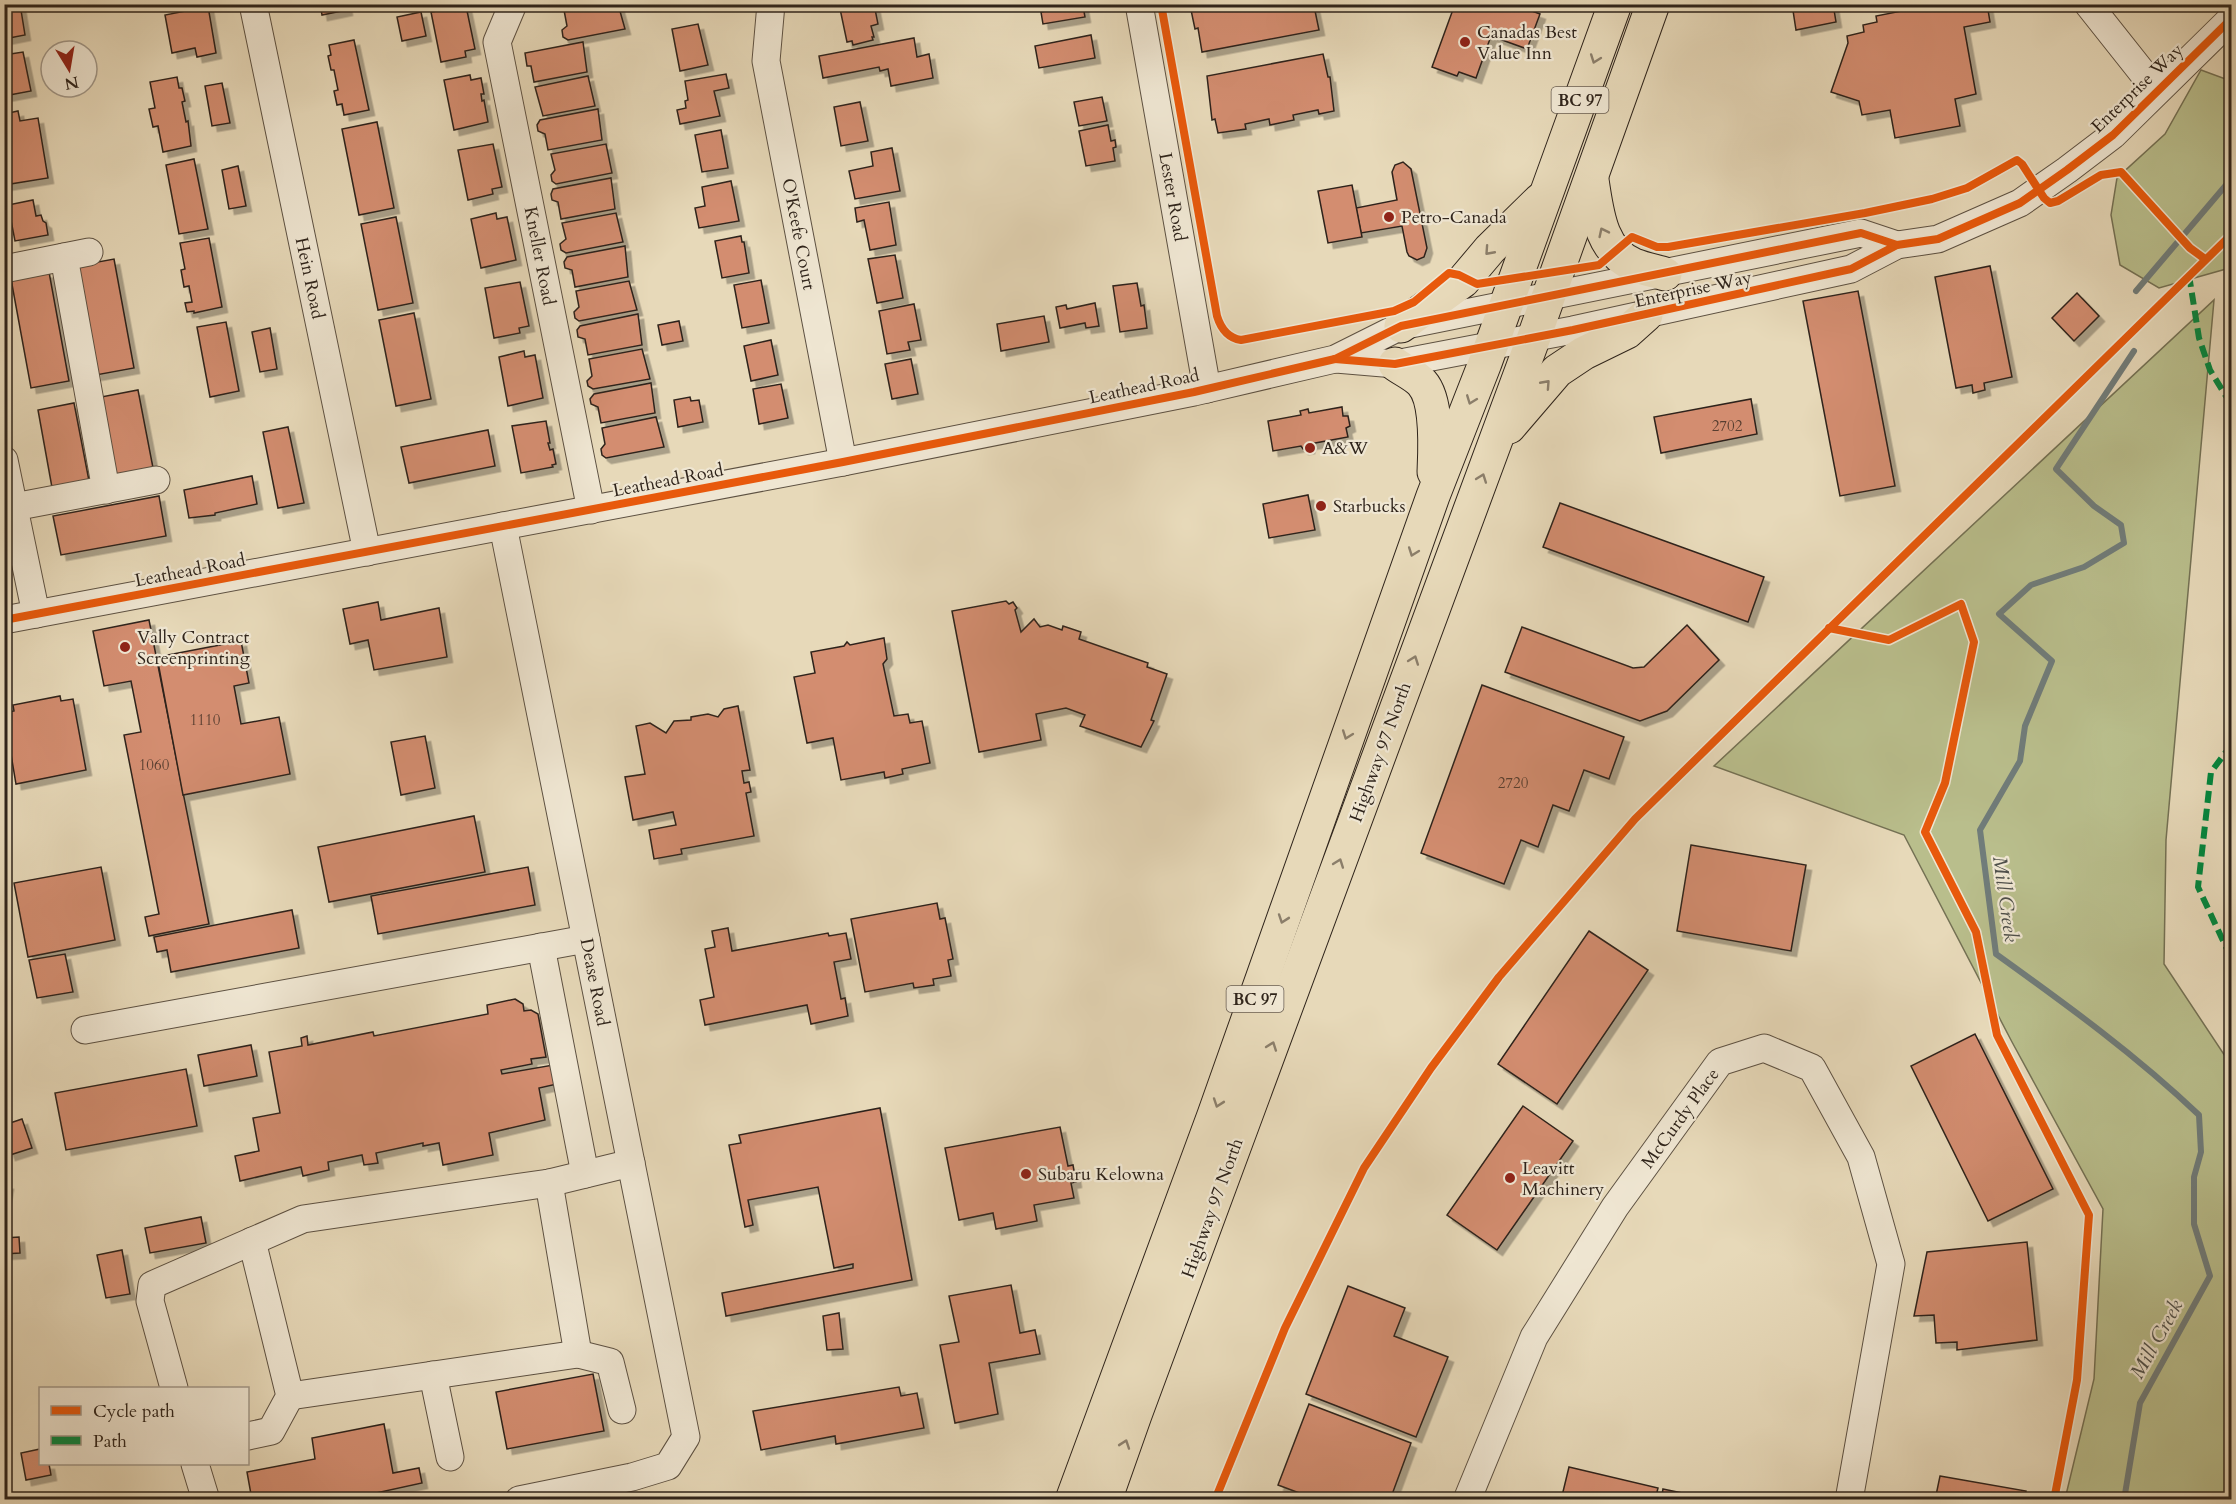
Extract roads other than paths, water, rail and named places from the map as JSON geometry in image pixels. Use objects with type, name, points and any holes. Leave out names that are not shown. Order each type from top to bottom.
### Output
[{"type":"highway","name":"Highway 97 North","points":[[1072,1500],[1214,1115],[1433,496],[1615,4]]},
{"type":"highway","name":"Highway 97 North","points":[[1105,1500],[1534,337],[1653,4]]},
{"type":"highway","points":[[1592,176],[1599,223],[1614,253],[1632,265],[1665,274]]},
{"type":"highway","points":[[1401,326],[1463,281],[1490,249],[1545,195]]},
{"type":"highway","points":[[1494,445],[1557,371],[1584,353],[1627,332],[1646,315]]},
{"type":"highway","points":[[1395,364],[1423,384],[1431,402],[1435,421],[1433,496]]},
{"type":"street","name":"Hein Road","points":[[254,4],[367,552]]},
{"type":"street","name":"Kneller Road","points":[[513,4],[497,42],[591,510]]},
{"type":"street","name":"O'Keefe Court","points":[[771,4],[766,61],[843,462]]},
{"type":"street","name":"Lester Road","points":[[1138,4],[1207,388]]},
{"type":"street","points":[[2088,4],[2157,91]]},
{"type":"street","name":"Enterprise Way","points":[[1490,345],[1646,315],[1851,269],[1897,244],[1938,239],[2020,203],[2113,135],[2232,18]]},
{"type":"street","name":"Enterprise Way","points":[[1548,298],[1861,233],[1897,244]]},
{"type":"street","points":[[4,269],[76,255],[106,490]]},
{"type":"street","name":"Leathead Road","points":[[4,620],[843,462],[1207,388],[1335,359],[1401,326],[1548,298]]},
{"type":"street","name":"Leathead Road","points":[[1335,359],[1395,364],[1490,345]]},
{"type":"street","points":[[4,460],[36,614]]},
{"type":"street","points":[[14,507],[156,480]]},
{"type":"street","name":"Dease Road","points":[[503,526],[686,1437],[668,1466],[632,1477],[519,1500]]},
{"type":"street","points":[[85,1030],[586,939]]},
{"type":"street","points":[[542,947],[585,1174]]},
{"type":"street","name":"McCurdy Place","points":[[1467,1500],[1534,1337],[1614,1207],[1720,1062],[1764,1048],[1812,1068],[1861,1157],[1891,1264],[1849,1500]]},
{"type":"street","points":[[173,1387],[150,1301],[152,1285],[303,1219],[549,1183],[631,1163]]},
{"type":"street","points":[[549,1183],[578,1354]]},
{"type":"street","points":[[249,1436],[271,1431],[290,1396],[252,1241]]},
{"type":"street","points":[[290,1396],[578,1354],[610,1362],[622,1410]]},
{"type":"street","points":[[433,1375],[450,1457]]},
{"type":"street","points":[[195,1465],[206,1500]]},
{"type":"waterway","name":"Mill Creek","points":[[2136,291],[2232,178]]},
{"type":"waterway","name":"Mill Creek","points":[[2124,1500],[2140,1403],[2210,1276],[2194,1224],[2194,1177],[2201,1152],[2199,1115],[2126,1051],[1996,954],[1980,830],[2020,761],[2025,726],[2052,661],[1999,614],[2031,585],[2084,567],[2124,543],[2121,525],[2094,506],[2056,469],[2134,351]]},
{"type":"place","name":"Canadas Best Value Inn","points":[[1465,42]]},
{"type":"place","name":"Petro-Canada","points":[[1389,217]]},
{"type":"place","name":"A&W","points":[[1310,448]]},
{"type":"place","name":"Starbucks","points":[[1321,506]]},
{"type":"place","name":"Vally Contract Screenprinting","points":[[125,647]]},
{"type":"place","name":"Subaru Kelowna","points":[[1026,1174]]},
{"type":"place","name":"Leavitt Machinery","points":[[1510,1178]]}]
